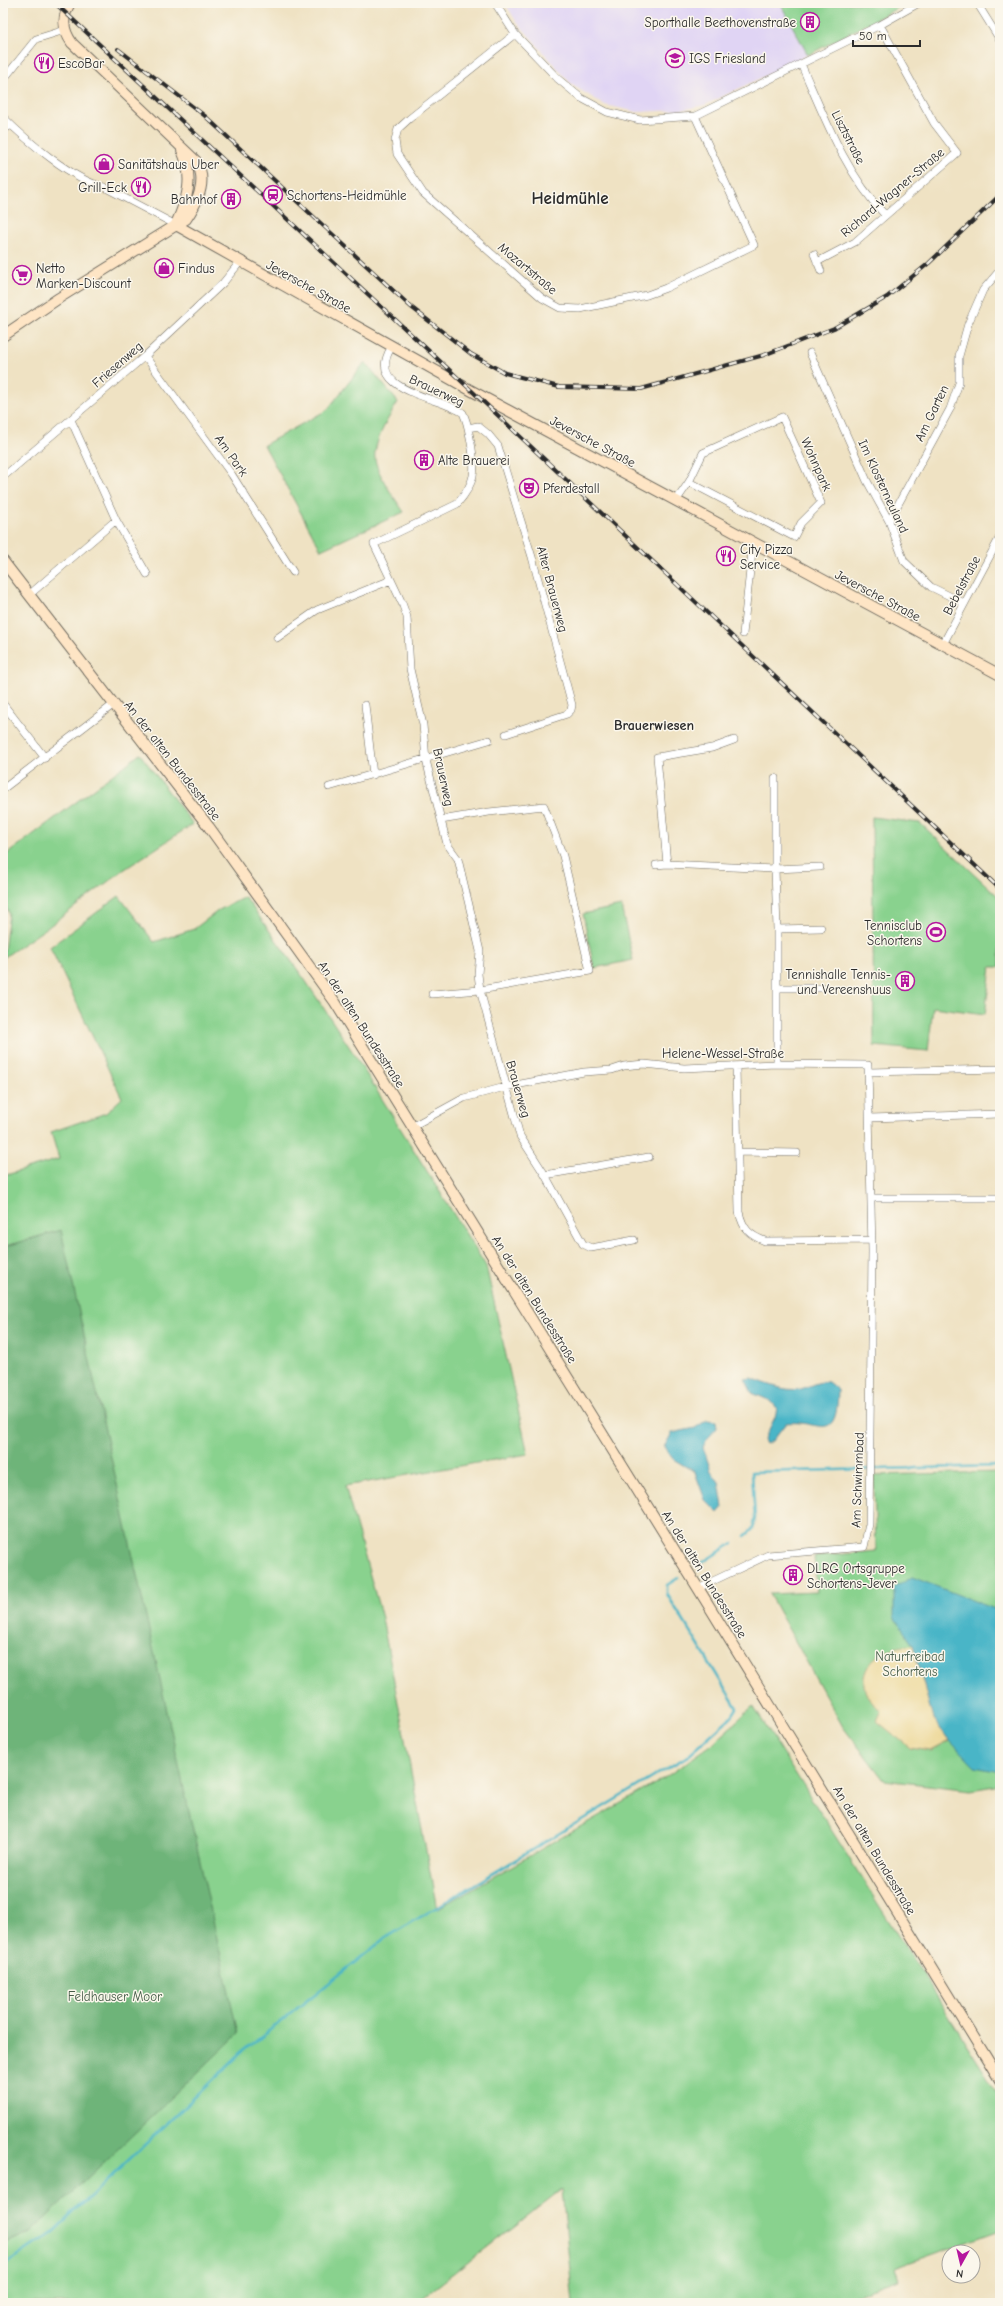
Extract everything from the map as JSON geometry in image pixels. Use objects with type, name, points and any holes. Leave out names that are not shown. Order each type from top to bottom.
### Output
[{"type":"street","points":[[3,336],[59,298],[176,225],[185,205],[190,184],[188,165],[181,146],[75,47],[65,30],[63,20],[70,3]]},
{"type":"street","points":[[495,3],[515,34],[558,79],[581,98],[607,112],[640,120],[695,116],[880,25],[919,3]]},
{"type":"street","points":[[977,3],[1000,40]]},
{"type":"street","name":"Richard-Wagner-Straße","points":[[817,262],[855,242],[957,153],[934,123],[880,25]]},
{"type":"street","points":[[3,80],[36,39],[65,30]]},
{"type":"street","name":"Mozartstraße","points":[[515,34],[398,129],[395,140],[397,154],[423,193],[537,293],[560,308],[580,309],[647,295],[666,288],[754,245],[695,116]]},
{"type":"street","name":"Lisztstraße","points":[[801,64],[838,144],[867,196],[885,215]]},
{"type":"street","points":[[3,117],[68,170],[91,184],[104,187],[176,225]]},
{"type":"street","points":[[3,130],[11,125]]},
{"type":"street","name":"Jeversche Straße","points":[[176,225],[391,348],[1000,675]]},
{"type":"street","points":[[814,254],[821,271]]},
{"type":"street","name":"Friesenweg","points":[[3,477],[145,356],[223,283],[240,262]]},
{"type":"street","name":"Am Garten","points":[[889,521],[950,409],[959,383],[959,356],[968,324],[983,290],[1000,270]]},
{"type":"street","name":"Brauerweg","points":[[391,348],[386,357],[386,364],[396,384],[422,398],[460,410],[463,413],[468,428],[475,470],[465,494],[457,504],[374,544],[407,616],[410,670],[423,725],[426,760],[447,844],[458,859],[480,951],[478,974],[480,990],[505,1086],[520,1136],[545,1175],[583,1244],[591,1248],[634,1240]]},
{"type":"street","name":"Im Klosterneuland","points":[[810,353],[867,481],[889,521],[904,561],[931,588],[964,603]]},
{"type":"street","name":"Am Park","points":[[145,356],[232,475],[293,572]]},
{"type":"street","name":"Wohnpark","points":[[676,501],[690,482],[703,453],[782,417],[821,503],[801,523],[794,537],[690,482]]},
{"type":"street","points":[[71,420],[116,520],[147,574]]},
{"type":"street","name":"Alter Brauerweg","points":[[468,428],[478,426],[488,434],[498,446],[532,557],[572,705],[571,710],[567,714],[506,734]]},
{"type":"street","points":[[29,595],[116,520]]},
{"type":"street","name":"Bebelstraße","points":[[943,644],[1000,537]]},
{"type":"street","points":[[743,634],[752,552],[756,545]]},
{"type":"street","name":"An der alten Bundesstraße","points":[[3,561],[209,827],[335,1002],[413,1126],[1000,2080]]},
{"type":"street","points":[[277,638],[317,610],[391,580]]},
{"type":"street","points":[[3,704],[45,758]]},
{"type":"street","points":[[3,789],[114,704]]},
{"type":"street","points":[[365,705],[373,775]]},
{"type":"street","points":[[329,787],[426,760],[489,740]]},
{"type":"street","points":[[667,864],[657,757],[712,748],[734,740]]},
{"type":"street","points":[[775,778],[774,869],[777,929],[777,1064]]},
{"type":"street","points":[[432,994],[480,990],[590,971],[563,856],[544,806],[489,812],[441,820]]},
{"type":"street","points":[[656,865],[667,864],[774,869],[820,867]]},
{"type":"street","points":[[777,929],[821,928]]},
{"type":"street","points":[[777,988],[822,988]]},
{"type":"street","name":"Helene-Wessel-Straße","points":[[413,1126],[464,1098],[505,1086],[584,1072],[612,1070],[624,1066],[644,1064],[684,1068],[777,1064],[868,1065],[869,1072]]},
{"type":"street","points":[[736,1066],[739,1212],[742,1224],[754,1237],[765,1241],[788,1242],[872,1240],[869,1072],[1000,1069]]},
{"type":"street","points":[[870,1118],[1000,1114]]},
{"type":"street","points":[[738,1152],[797,1153]]},
{"type":"street","points":[[545,1175],[649,1157]]},
{"type":"street","points":[[872,1198],[1000,1198]]},
{"type":"street","name":"Am Schwimmbad","points":[[698,1588],[768,1555],[864,1546],[869,1524],[872,1240]]},
{"type":"shaded area","name":"IGS Friesland","points":[[505,3],[780,3],[808,55],[705,105],[681,110],[637,112],[605,105],[572,85],[516,21]]},
{"type":"green space","points":[[780,3],[907,3],[808,55]]},
{"type":"green space","points":[[365,362],[398,402],[381,432],[376,445],[375,459],[380,475],[404,512],[321,550],[264,445],[327,410]]},
{"type":"green space","points":[[140,754],[193,824],[122,871],[51,925],[3,958],[9,913],[3,901],[3,857]]},
{"type":"green space","name":"Tennisclub Schortens","points":[[872,817],[920,823],[1000,898],[1000,967],[991,967],[985,1014],[933,1007],[928,1051],[874,1046]]},
{"type":"green space","points":[[119,896],[154,942],[194,929],[219,910],[245,897],[305,980],[354,1054],[486,1266],[528,1454],[345,1486],[382,1618],[437,1909],[663,1779],[711,1745],[753,1706],[1000,2097],[1000,2230],[961,2244],[941,2244],[941,2251],[895,2268],[899,2280],[854,2296],[855,2303],[573,2303],[562,2189],[416,2303],[3,2303],[3,2244],[30,2233],[61,1230],[3,1247],[3,1176],[59,1159],[51,1132],[106,1113],[122,1098],[50,947]]},
{"type":"green space","points":[[621,906],[633,960],[594,968],[583,914]]},
{"type":"green space","name":"Feldhauser Moor","points":[[61,1230],[238,2034],[30,2233],[3,2244],[3,1247]]},
{"type":"green space","name":"Naturfreibad Schortens","points":[[1000,1472],[1000,1785],[971,1790],[884,1780],[843,1727],[769,1594],[817,1592],[814,1557],[876,1551],[874,1475]]},
{"type":"sand","points":[[913,1645],[933,1719],[950,1741],[931,1751],[910,1748],[877,1721],[882,1710],[873,1703],[867,1695],[864,1687],[866,1670],[871,1662],[879,1655],[891,1649]]},
{"type":"water","points":[[751,1378],[775,1386],[795,1390],[817,1383],[828,1382],[838,1390],[837,1408],[834,1419],[830,1424],[824,1426],[786,1423],[772,1441],[766,1444],[764,1440],[775,1417],[777,1408],[771,1401],[752,1393],[745,1379]]},
{"type":"water","points":[[707,1420],[716,1421],[717,1428],[707,1439],[703,1447],[711,1471],[719,1482],[723,1507],[718,1513],[705,1500],[695,1472],[673,1459],[664,1447],[672,1433],[695,1428]]},
{"type":"water","points":[[912,1577],[1000,1611],[1000,1772],[975,1767],[950,1741],[933,1719],[913,1645],[894,1617],[894,1588]]},
{"type":"waterway","points":[[745,1536],[753,1529],[755,1518],[752,1472],[1000,1466]]},
{"type":"waterway","points":[[700,1564],[733,1543]]},
{"type":"waterway","points":[[3,2266],[53,2232],[240,2054],[384,1939],[686,1757],[732,1716],[737,1708],[667,1594],[667,1585],[678,1578]]},
{"type":"railway","points":[[55,3],[472,391],[1000,889]]},
{"type":"railway","points":[[118,49],[205,116],[411,307],[471,354],[505,373],[559,387],[641,389],[764,355],[834,328],[887,297],[929,263],[1000,195]]},
{"type":"place","name":"Sporthalle Beethovenstraße","points":[[810,22]]},
{"type":"place","name":"IGS Friesland","points":[[675,58]]},
{"type":"place","name":"EscoBar","points":[[44,63]]},
{"type":"place","name":"Sanitätshaus Uber","points":[[104,164]]},
{"type":"place","name":"Grill-Eck","points":[[141,187]]},
{"type":"place","name":"Schortens-Heidmühle","points":[[273,195]]},
{"type":"place","name":"Bahnhof","points":[[231,199]]},
{"type":"place","name":"Findus","points":[[164,268]]},
{"type":"place","name":"Netto Marken-Discount","points":[[22,275]]},
{"type":"place","name":"Alte Brauerei","points":[[424,460]]},
{"type":"place","name":"Pferdestall","points":[[529,488]]},
{"type":"place","name":"City Pizza Service","points":[[726,556]]},
{"type":"place","name":"Tennisclub Schortens","points":[[936,932]]},
{"type":"place","name":"Tennishalle Tennis- und Vereenshuus","points":[[905,981]]},
{"type":"place","name":"DLRG Ortsgruppe Schortens-Jever","points":[[793,1575]]},
{"type":"district","name":"Heidmühle","points":[[570,198]]},
{"type":"district","name":"Brauerwiesen","points":[[654,725]]}]
